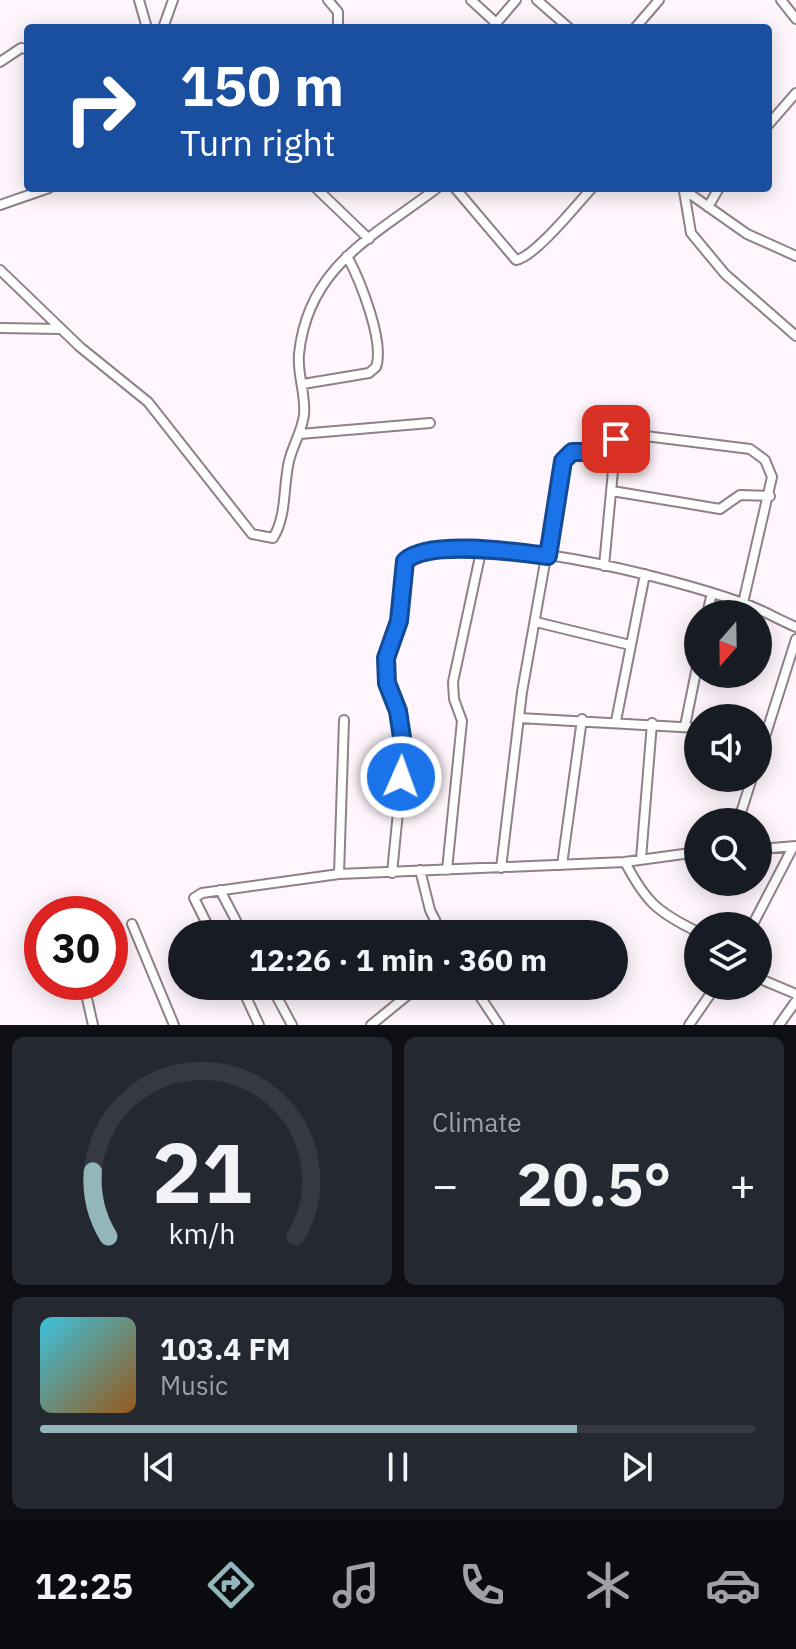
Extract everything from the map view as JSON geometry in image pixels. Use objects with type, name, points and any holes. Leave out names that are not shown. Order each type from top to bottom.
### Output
[{"type":"street","points":[[139,0],[146,24]]},
{"type":"street","points":[[164,24],[173,0]]},
{"type":"street","points":[[328,0],[338,12],[338,24]]},
{"type":"street","points":[[471,0],[492,24]]},
{"type":"street","points":[[494,24],[516,0]]},
{"type":"street","points":[[537,0],[564,24]]},
{"type":"street","points":[[638,24],[659,0]]},
{"type":"street","points":[[781,0],[796,19]]},
{"type":"street","points":[[0,62],[24,48]]},
{"type":"street","points":[[772,120],[796,93]]},
{"type":"street","points":[[0,205],[37,192]]},
{"type":"street","points":[[320,192],[369,239]]},
{"type":"street","points":[[0,270],[60,329],[154,408],[252,534],[273,538],[277,531],[288,468],[304,415],[298,359],[307,313],[323,281],[347,256],[432,192]]},
{"type":"street","points":[[458,192],[516,260],[522,259],[536,246],[588,192]]},
{"type":"street","points":[[683,192],[691,233],[725,274],[796,336]]},
{"type":"street","points":[[686,192],[747,234],[796,256]]},
{"type":"street","points":[[708,207],[717,192]]},
{"type":"street","points":[[303,384],[369,373],[376,367],[379,351],[363,289],[347,256]]},
{"type":"street","points":[[0,328],[60,329]]},
{"type":"street","points":[[300,434],[430,423]]},
{"type":"street","points":[[604,566],[616,439],[627,433],[750,449],[771,469],[770,496],[744,600]]},
{"type":"street","points":[[501,868],[519,718],[563,461],[572,452],[615,452]]},
{"type":"street","points":[[612,491],[720,509],[740,495],[770,496]]},
{"type":"street","points":[[447,870],[462,721],[454,699],[453,682],[482,547]]},
{"type":"street","points":[[392,873],[404,751],[398,711],[387,683],[386,658],[399,621],[405,561],[416,554],[482,547],[645,574],[734,600]]},
{"type":"street","points":[[616,721],[645,574]]},
{"type":"street","points":[[710,600],[712,593]]},
{"type":"street","points":[[772,616],[796,627]]},
{"type":"street","points":[[536,622],[630,645]]},
{"type":"street","points":[[772,707],[796,639]]},
{"type":"street","points":[[519,718],[684,726]]},
{"type":"street","points":[[562,865],[582,719]]},
{"type":"street","points":[[339,874],[344,720]]},
{"type":"street","points":[[641,859],[652,723]]},
{"type":"street","points":[[772,848],[794,846]]},
{"type":"street","points":[[759,912],[794,846]]},
{"type":"street","points":[[205,920],[194,898],[202,893],[220,890],[339,874],[625,862],[684,854]]},
{"type":"street","points":[[625,862],[642,893],[658,912],[684,925]]},
{"type":"street","points":[[420,870],[435,920]]},
{"type":"street","points":[[220,890],[236,920]]},
{"type":"street","points":[[132,924],[174,1025]]},
{"type":"street","points":[[772,984],[796,994]]},
{"type":"street","points":[[87,1000],[93,1025]]},
{"type":"street","points":[[247,1000],[259,1025]]},
{"type":"street","points":[[279,1000],[292,1025]]},
{"type":"street","points":[[371,1025],[402,1000]]},
{"type":"street","points":[[482,1000],[499,1025]]},
{"type":"street","points":[[692,1024],[707,1000]]},
{"type":"street","points":[[779,1025],[796,1001]]},
{"type":"route","points":[[401,777],[404,751],[398,711],[387,683],[386,658],[399,621],[405,561],[416,554],[482,547],[548,556],[563,461],[572,452],[615,452],[616,439]]}]
